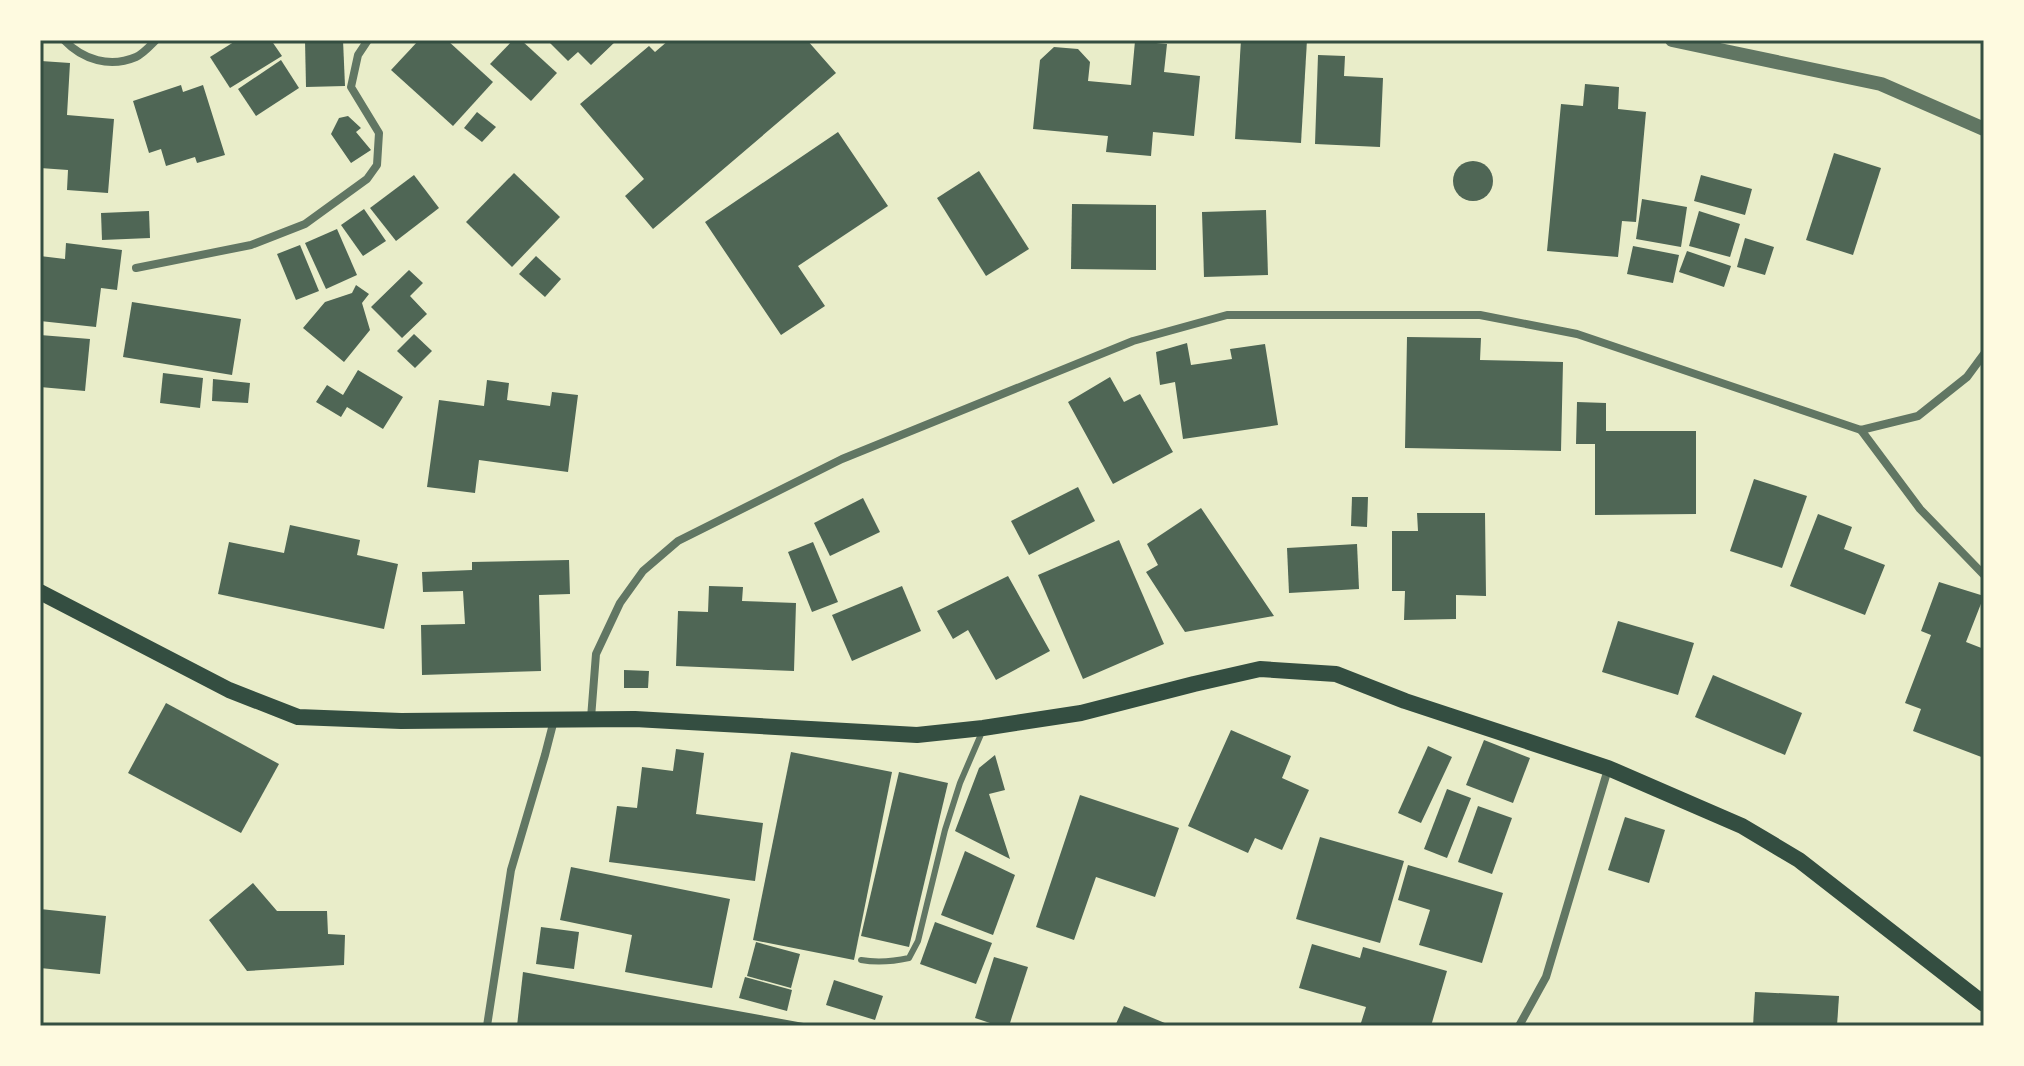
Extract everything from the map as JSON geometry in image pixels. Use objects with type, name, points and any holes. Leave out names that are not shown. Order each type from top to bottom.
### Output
[{"type":"main road","points":[[40,592],[229,690],[298,717],[401,721],[591,718],[917,735],[1081,713],[1260,669],[1336,674],[1405,701],[1608,768],[1742,826],[1799,860],[1984,1004]]},
{"type":"street","points":[[64,40],[89,59],[112,63],[138,56],[156,40]]},
{"type":"street","points":[[136,268],[265,240],[305,224],[367,179],[377,165],[379,133],[351,87],[358,55],[368,40]]},
{"type":"street","points":[[1672,40],[1881,84],[1984,129]]},
{"type":"street","points":[[591,718],[596,654],[620,603],[643,571],[678,541],[856,453],[1133,341],[1227,315],[1480,315],[1577,334],[1861,430],[1918,416],[1967,377],[1984,354]]},
{"type":"street","points":[[1861,430],[1920,509],[1984,575]]},
{"type":"street","points":[[487,1026],[511,870],[554,720]]},
{"type":"street","points":[[1519,1026],[1546,977],[1608,768]]},
{"type":"lane","points":[[861,960],[889,963],[909,958],[918,941],[945,830],[983,728]]},
{"type":"building","points":[[237,40],[271,40],[282,56],[230,88],[210,57]]},
{"type":"building","points":[[305,40],[343,40],[345,86],[306,87]]},
{"type":"building","points":[[419,40],[447,40],[493,82],[453,126],[391,70]]},
{"type":"building","points":[[513,40],[521,40],[557,73],[531,101],[490,64]]},
{"type":"building","points":[[547,40],[617,40],[591,65],[578,52],[568,61]]},
{"type":"building","points":[[669,40],[807,40],[836,73],[653,229],[625,196],[644,179],[580,104],[649,46],[655,52]]},
{"type":"building","points":[[1241,40],[1307,40],[1301,143],[1235,139]]},
{"type":"building","points":[[1135,41],[1167,44],[1164,72],[1200,76],[1194,136],[1153,132],[1151,156],[1106,152],[1108,136],[1033,129],[1040,60],[1054,47],[1078,49],[1090,62],[1088,81],[1131,85]]},
{"type":"building","points":[[1318,55],[1345,56],[1344,76],[1383,78],[1380,147],[1315,144]]},
{"type":"building","points":[[281,60],[299,88],[256,116],[238,89]]},
{"type":"building","points":[[41,61],[70,63],[67,115],[114,119],[108,193],[67,190],[68,170],[40,168]]},
{"type":"building","points":[[1585,84],[1619,87],[1618,109],[1646,112],[1636,222],[1622,221],[1618,257],[1547,251],[1561,104],[1583,106]]},
{"type":"building","points":[[181,85],[183,92],[203,85],[225,155],[197,163],[195,157],[166,166],[161,149],[149,153],[133,101]]},
{"type":"building","points":[[477,112],[496,127],[482,142],[464,128]]},
{"type":"building","points":[[348,116],[361,128],[356,132],[371,150],[351,163],[331,134],[339,118]]},
{"type":"building","points":[[838,132],[888,206],[798,266],[825,306],[781,335],[705,222]]},
{"type":"building","points":[[1834,153],[1881,168],[1853,255],[1806,240]]},
{"type":"building","points":[[1473,161],[1487,167],[1493,181],[1487,195],[1473,201],[1459,195],[1453,181],[1459,167]]},
{"type":"building","points":[[979,171],[1029,249],[986,276],[937,198]]},
{"type":"building","points":[[514,173],[560,217],[512,267],[466,222]]},
{"type":"building","points":[[414,175],[439,208],[396,241],[370,208]]},
{"type":"building","points":[[1701,175],[1752,189],[1745,215],[1694,201]]},
{"type":"building","points":[[1642,199],[1687,207],[1681,247],[1636,239]]},
{"type":"building","points":[[1072,204],[1156,205],[1156,270],[1071,269]]},
{"type":"building","points":[[364,209],[386,241],[363,256],[341,225]]},
{"type":"building","points":[[1266,210],[1268,275],[1204,277],[1202,212]]},
{"type":"building","points":[[149,211],[150,238],[102,240],[101,213]]},
{"type":"building","points":[[1699,211],[1740,224],[1730,257],[1689,246]]},
{"type":"building","points":[[337,229],[357,275],[326,289],[305,243]]},
{"type":"building","points":[[1745,238],[1774,247],[1765,275],[1737,267]]},
{"type":"building","points":[[66,243],[122,250],[117,290],[101,288],[96,327],[40,321],[40,256],[65,259]]},
{"type":"building","points":[[300,245],[319,291],[296,300],[277,254]]},
{"type":"building","points":[[1633,246],[1679,255],[1673,283],[1627,274]]},
{"type":"building","points":[[1687,251],[1731,266],[1724,287],[1679,272]]},
{"type":"building","points":[[536,256],[561,279],[545,297],[519,274]]},
{"type":"building","points":[[409,270],[423,283],[410,296],[427,314],[402,338],[371,307]]},
{"type":"building","points":[[356,285],[369,294],[362,303],[370,330],[344,362],[303,328],[325,302],[352,293]]},
{"type":"building","points":[[132,302],[241,319],[232,375],[123,357]]},
{"type":"building","points":[[414,334],[432,351],[415,368],[397,351]]},
{"type":"building","points":[[40,335],[90,339],[85,391],[40,387]]},
{"type":"building","points":[[1407,337],[1481,338],[1480,360],[1563,362],[1561,451],[1405,448]]},
{"type":"building","points":[[1187,343],[1191,365],[1232,359],[1230,349],[1265,344],[1278,425],[1183,439],[1175,382],[1160,385],[1156,352]]},
{"type":"building","points":[[358,370],[403,397],[383,429],[347,407],[341,417],[316,402],[327,385],[343,395]]},
{"type":"building","points":[[163,373],[203,378],[200,408],[160,403]]},
{"type":"building","points":[[1110,377],[1124,402],[1140,394],[1173,452],[1113,484],[1068,402]]},
{"type":"building","points":[[213,379],[250,383],[248,403],[212,401]]},
{"type":"building","points":[[487,380],[509,383],[507,400],[550,406],[552,392],[578,395],[568,472],[479,460],[475,493],[427,487],[439,400],[484,406]]},
{"type":"building","points":[[1577,402],[1606,403],[1606,431],[1696,431],[1696,514],[1595,515],[1595,444],[1576,444]]},
{"type":"building","points":[[1754,479],[1807,496],[1782,568],[1730,551]]},
{"type":"building","points":[[1078,487],[1095,521],[1029,555],[1011,521]]},
{"type":"building","points":[[1352,497],[1368,497],[1367,527],[1351,526]]},
{"type":"building","points":[[863,498],[880,532],[830,556],[814,523]]},
{"type":"building","points":[[1201,508],[1274,616],[1185,632],[1146,572],[1158,565],[1147,544]]},
{"type":"building","points":[[1417,513],[1485,513],[1486,596],[1456,595],[1456,619],[1404,620],[1405,591],[1392,591],[1392,531],[1418,531]]},
{"type":"building","points":[[1818,514],[1852,527],[1844,549],[1885,565],[1865,615],[1790,586]]},
{"type":"building","points":[[290,525],[360,540],[357,555],[398,564],[384,629],[218,594],[229,542],[284,553]]},
{"type":"building","points":[[1119,540],[1164,644],[1083,679],[1038,575]]},
{"type":"building","points":[[813,542],[838,602],[812,612],[788,552]]},
{"type":"building","points":[[1357,544],[1359,589],[1289,593],[1287,548]]},
{"type":"building","points":[[569,560],[570,594],[539,595],[541,671],[422,675],[421,625],[465,624],[463,591],[423,592],[422,572],[472,570],[472,562]]},
{"type":"building","points":[[1008,576],[1050,651],[996,680],[968,630],[953,639],[937,611]]},
{"type":"building","points":[[1939,582],[1984,596],[1966,642],[1984,649],[1984,758],[1913,731],[1921,709],[1905,703],[1931,635],[1921,631]]},
{"type":"building","points":[[709,586],[743,587],[742,601],[796,603],[794,671],[676,666],[678,611],[708,612]]},
{"type":"building","points":[[902,586],[921,631],[852,661],[832,615]]},
{"type":"building","points":[[1618,621],[1694,643],[1678,695],[1602,672]]},
{"type":"building","points":[[624,670],[649,671],[648,688],[624,688]]},
{"type":"building","points":[[1713,675],[1802,713],[1785,755],[1695,717]]},
{"type":"building","points":[[166,703],[279,764],[241,833],[128,773]]},
{"type":"building","points":[[1231,730],[1291,756],[1282,778],[1309,790],[1282,850],[1255,838],[1248,853],[1188,826]]},
{"type":"building","points":[[1484,740],[1530,758],[1513,803],[1466,785]]},
{"type":"building","points":[[1428,746],[1452,757],[1421,823],[1398,813]]},
{"type":"building","points":[[676,749],[704,753],[696,814],[763,823],[755,881],[609,862],[617,806],[637,808],[642,767],[673,771]]},
{"type":"building","points":[[791,752],[892,772],[854,960],[753,940]]},
{"type":"building","points":[[995,755],[1005,790],[989,794],[1010,859],[955,831],[979,768]]},
{"type":"building","points":[[899,772],[948,783],[909,947],[861,936]]},
{"type":"building","points":[[1447,789],[1471,798],[1447,858],[1424,849]]},
{"type":"building","points":[[1080,795],[1179,828],[1155,897],[1096,877],[1074,940],[1036,927]]},
{"type":"building","points":[[1478,806],[1512,818],[1492,874],[1458,862]]},
{"type":"building","points":[[1625,817],[1665,830],[1649,883],[1608,870]]},
{"type":"building","points":[[1320,837],[1404,861],[1380,943],[1296,919]]},
{"type":"building","points":[[965,851],[1015,875],[993,935],[941,915]]},
{"type":"building","points":[[1408,865],[1503,893],[1482,963],[1419,945],[1430,910],[1398,900]]},
{"type":"building","points":[[571,867],[730,899],[712,988],[625,972],[632,935],[560,920]]},
{"type":"building","points":[[253,883],[277,911],[327,911],[328,934],[345,935],[344,965],[247,971],[209,920]]},
{"type":"building","points":[[40,909],[106,916],[100,974],[40,968]]},
{"type":"building","points":[[935,922],[992,943],[976,984],[920,964]]},
{"type":"building","points":[[541,927],[579,932],[574,969],[536,964]]},
{"type":"building","points":[[756,942],[800,954],[791,988],[747,976]]},
{"type":"building","points":[[1312,944],[1360,958],[1363,947],[1447,971],[1431,1026],[1360,1026],[1366,1007],[1299,988]]},
{"type":"building","points":[[994,957],[1028,967],[1009,1026],[975,1018]]},
{"type":"building","points":[[523,972],[809,1024],[809,1026],[517,1026]]},
{"type":"building","points":[[745,977],[792,990],[787,1011],[739,998]]},
{"type":"building","points":[[834,980],[883,996],[875,1020],[826,1005]]},
{"type":"building","points":[[1755,992],[1839,996],[1837,1026],[1753,1026]]},
{"type":"building","points":[[1124,1006],[1172,1026],[1115,1026]]}]
